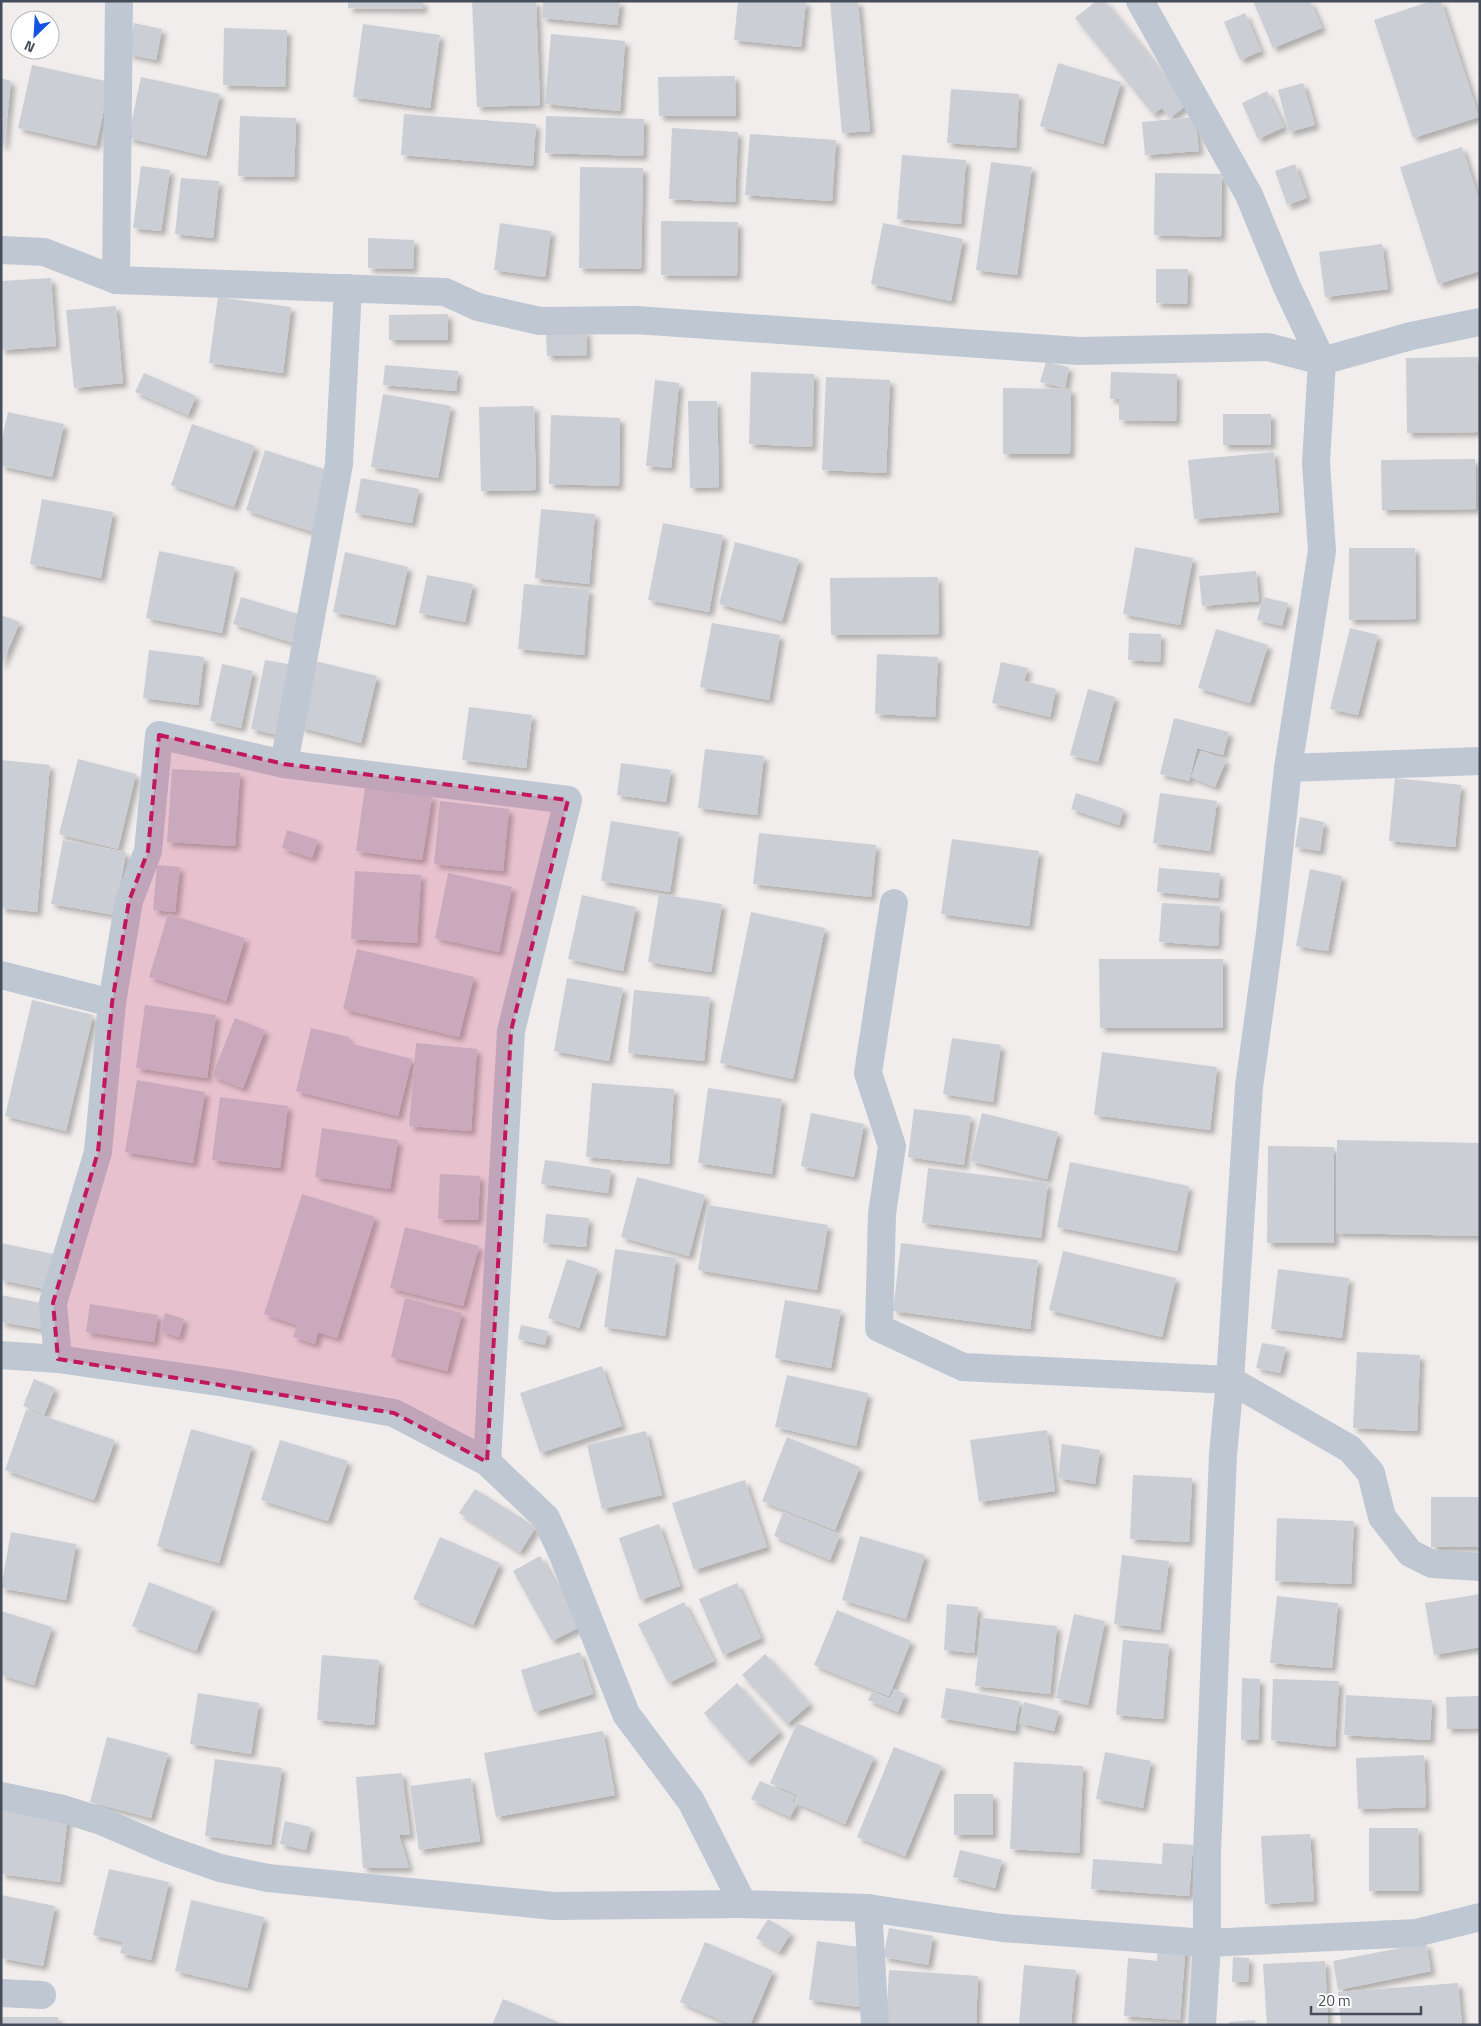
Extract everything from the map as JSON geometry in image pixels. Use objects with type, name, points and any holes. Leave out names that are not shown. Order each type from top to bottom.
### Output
[{"type":"street","points":[[116,280],[119,1]]},
{"type":"street","points":[[1140,1],[1249,195],[1287,287],[1322,361],[1316,463],[1322,551],[1288,768],[1270,933],[1249,1087],[1230,1380],[1223,1456],[1208,1832],[1207,1943],[1202,2025]]},
{"type":"street","points":[[1,250],[44,252],[116,280],[445,292],[478,307],[540,321],[636,320],[1079,351],[1268,347],[1322,361],[1411,336],[1480,322]]},
{"type":"street","points":[[284,764],[339,464],[348,288]]},
{"type":"street","points":[[58,1359],[53,1303],[98,1152],[112,1003],[129,902],[148,851],[159,735],[284,764],[568,800],[511,1031],[487,1462]]},
{"type":"street","points":[[1288,768],[1480,761]]},
{"type":"street","points":[[894,903],[868,1073],[892,1146],[882,1214],[879,1328],[963,1367],[1230,1380],[1350,1450],[1371,1474],[1382,1517],[1410,1553],[1432,1564],[1480,1567]]},
{"type":"street","points":[[1,975],[112,1003]]},
{"type":"street","points":[[1,1355],[58,1359],[225,1383],[394,1414],[487,1462],[546,1518],[563,1555],[626,1714],[690,1801],[743,1904]]},
{"type":"street","points":[[1,1796],[101,1821],[166,1849],[220,1868],[268,1878],[554,1906],[743,1904],[868,1908],[1002,1928],[1207,1943],[1416,1933],[1480,1917]]},
{"type":"street","points":[[868,1908],[875,2025]]},
{"type":"street","points":[[1,1993],[42,1995]]},
{"type":"highlighted area","points":[[159,735],[284,764],[568,800],[511,1031],[487,1462],[394,1413],[58,1359],[53,1303],[98,1152],[112,1003],[129,901],[148,851]]},
{"type":"building","points":[[348,1],[423,1],[423,9],[348,8]]},
{"type":"building","points":[[472,1],[536,1],[540,105],[477,107]]},
{"type":"building","points":[[543,1],[620,1],[617,25],[542,18]]},
{"type":"building","points":[[738,1],[806,1],[801,47],[734,40]]},
{"type":"building","points":[[830,1],[858,1],[870,131],[842,133]]},
{"type":"building","points":[[1096,1],[1105,1],[1188,104],[1170,118],[1162,108],[1153,114],[1075,18]]},
{"type":"building","points":[[1253,1],[1310,1],[1322,28],[1273,48]]},
{"type":"building","points":[[1431,1],[1441,1],[1479,117],[1413,138],[1374,20]]},
{"type":"building","points":[[1245,13],[1261,51],[1240,60],[1224,22]]},
{"type":"building","points":[[134,23],[162,29],[156,60],[128,54]]},
{"type":"building","points":[[363,24],[440,35],[430,108],[353,97]]},
{"type":"building","points":[[224,28],[287,30],[285,87],[223,85]]},
{"type":"building","points":[[551,34],[625,41],[620,111],[545,104]]},
{"type":"building","points":[[1058,63],[1121,82],[1103,144],[1040,126]]},
{"type":"building","points":[[32,65],[110,82],[96,146],[18,128]]},
{"type":"building","points":[[735,76],[736,116],[659,116],[658,77]]},
{"type":"building","points":[[141,77],[220,94],[206,156],[128,138]]},
{"type":"building","points":[[1,78],[11,81],[4,146],[1,145]]},
{"type":"building","points":[[1303,83],[1315,125],[1289,132],[1278,90]]},
{"type":"building","points":[[951,89],[1019,94],[1016,148],[947,143]]},
{"type":"building","points":[[1267,91],[1284,127],[1258,139],[1242,103]]},
{"type":"building","points":[[404,114],[536,124],[533,166],[401,155]]},
{"type":"building","points":[[240,116],[296,118],[294,177],[238,176]]},
{"type":"building","points":[[546,116],[644,119],[643,156],[545,153]]},
{"type":"building","points":[[1195,117],[1199,151],[1145,155],[1142,122]]},
{"type":"building","points":[[672,128],[738,132],[735,202],[669,199]]},
{"type":"building","points":[[750,134],[836,140],[832,201],[745,195]]},
{"type":"building","points":[[1462,147],[1480,203],[1480,271],[1438,284],[1400,167]]},
{"type":"building","points":[[902,155],[966,160],[961,224],[897,219]]},
{"type":"building","points":[[991,162],[1032,167],[1017,275],[976,270]]},
{"type":"building","points":[[1295,164],[1307,198],[1287,205],[1275,171]]},
{"type":"building","points":[[141,166],[170,170],[161,231],[133,228]]},
{"type":"building","points":[[580,167],[643,168],[641,269],[579,268]]},
{"type":"building","points":[[1155,173],[1222,174],[1221,237],[1154,235]]},
{"type":"building","points":[[181,178],[219,181],[213,238],[175,234]]},
{"type":"building","points":[[661,221],[738,222],[737,276],[661,275]]},
{"type":"building","points":[[500,223],[551,231],[545,277],[494,270]]},
{"type":"building","points":[[883,223],[963,239],[951,301],[871,284]]},
{"type":"building","points":[[368,238],[414,240],[413,269],[368,268]]},
{"type":"building","points":[[1382,244],[1388,289],[1325,297],[1319,252]]},
{"type":"building","points":[[1156,269],[1188,269],[1187,304],[1156,303]]},
{"type":"building","points":[[51,278],[56,346],[1,350],[1,281]]},
{"type":"building","points":[[218,297],[291,307],[283,373],[209,363]]},
{"type":"building","points":[[116,306],[123,383],[74,388],[66,310]]},
{"type":"building","points":[[448,314],[448,340],[389,340],[389,315]]},
{"type":"building","points":[[586,330],[587,355],[547,356],[546,332]]},
{"type":"building","points":[[1478,357],[1478,432],[1407,433],[1406,358]]},
{"type":"building","points":[[1046,362],[1069,367],[1065,388],[1040,382]]},
{"type":"building","points":[[385,365],[458,371],[456,391],[383,385]]},
{"type":"building","points":[[751,372],[814,374],[812,447],[749,444]]},
{"type":"building","points":[[1111,372],[1177,374],[1176,421],[1119,420],[1119,399],[1110,399]]},
{"type":"building","points":[[144,373],[196,396],[188,415],[135,392]]},
{"type":"building","points":[[826,377],[890,380],[886,473],[822,470]]},
{"type":"building","points":[[655,380],[679,383],[671,468],[646,466]]},
{"type":"building","points":[[1003,388],[1071,389],[1070,454],[1003,454]]},
{"type":"building","points":[[383,394],[451,406],[438,478],[371,467]]},
{"type":"building","points":[[688,401],[717,401],[719,487],[690,488]]},
{"type":"building","points":[[534,406],[536,490],[481,491],[479,407]]},
{"type":"building","points":[[8,412],[64,424],[52,477],[1,466],[1,443]]},
{"type":"building","points":[[1223,414],[1271,414],[1271,445],[1223,445]]},
{"type":"building","points":[[551,415],[620,418],[619,486],[549,484]]},
{"type":"building","points":[[192,424],[255,446],[234,507],[171,485]]},
{"type":"building","points":[[265,450],[333,472],[313,532],[246,510]]},
{"type":"building","points":[[1274,452],[1279,512],[1194,519],[1188,460]]},
{"type":"building","points":[[1475,459],[1476,509],[1382,510],[1381,460]]},
{"type":"building","points":[[361,478],[419,489],[412,523],[355,513]]},
{"type":"building","points":[[42,499],[113,512],[101,578],[30,564]]},
{"type":"building","points":[[541,509],[595,514],[589,584],[535,578]]},
{"type":"building","points":[[663,523],[723,535],[709,612],[648,600]]},
{"type":"building","points":[[735,542],[799,559],[782,621],[719,604]]},
{"type":"building","points":[[1135,547],[1193,558],[1180,625],[1123,614]]},
{"type":"building","points":[[1349,548],[1415,548],[1416,619],[1349,620]]},
{"type":"building","points":[[159,551],[235,567],[222,633],[146,618]]},
{"type":"building","points":[[345,552],[408,567],[395,625],[333,612]]},
{"type":"building","points":[[1256,571],[1259,601],[1202,606],[1199,576]]},
{"type":"building","points":[[427,575],[473,584],[465,622],[419,613]]},
{"type":"building","points":[[938,577],[939,634],[831,635],[830,578]]},
{"type":"building","points":[[524,584],[589,589],[584,655],[518,649]]},
{"type":"building","points":[[241,597],[305,616],[297,644],[233,624]]},
{"type":"building","points":[[1263,597],[1288,603],[1282,626],[1257,620]]},
{"type":"building","points":[[1,615],[20,622],[1,666]]},
{"type":"building","points":[[712,623],[780,635],[769,700],[700,687]]},
{"type":"building","points":[[1350,628],[1378,635],[1358,715],[1330,709]]},
{"type":"building","points":[[1216,629],[1268,645],[1250,703],[1198,688]]},
{"type":"building","points":[[1129,633],[1161,634],[1160,662],[1128,660]]},
{"type":"building","points":[[149,650],[204,657],[198,705],[143,698]]},
{"type":"building","points":[[877,654],[938,657],[935,717],[875,714]]},
{"type":"building","points":[[265,660],[293,665],[278,735],[251,729]]},
{"type":"building","points":[[315,661],[377,676],[361,743],[299,727]]},
{"type":"building","points":[[1001,662],[1028,668],[1024,681],[1056,689],[1050,717],[992,703]]},
{"type":"building","points":[[222,664],[253,671],[241,728],[210,721]]},
{"type":"building","points":[[1088,689],[1115,697],[1098,762],[1070,755]]},
{"type":"building","points":[[469,707],[532,715],[526,768],[462,760]]},
{"type":"building","points":[[1174,718],[1229,732],[1223,755],[1197,748],[1189,781],[1160,774]]},
{"type":"building","points":[[705,749],[764,756],[757,815],[698,808]]},
{"type":"building","points":[[1201,751],[1226,760],[1215,787],[1191,777]]},
{"type":"building","points":[[78,759],[136,774],[118,849],[59,834]]},
{"type":"building","points":[[1,760],[50,765],[37,912],[1,908]]},
{"type":"building","points":[[621,763],[671,770],[666,802],[617,795]]},
{"type":"building","points":[[172,769],[240,773],[235,846],[167,842]]},
{"type":"building","points":[[1395,778],[1461,785],[1455,847],[1389,841]]},
{"type":"building","points":[[365,787],[432,796],[422,860],[356,851]]},
{"type":"building","points":[[1076,793],[1124,809],[1119,825],[1071,809]]},
{"type":"building","points":[[1160,793],[1217,801],[1210,851],[1153,843]]},
{"type":"building","points":[[440,801],[509,809],[503,871],[434,864]]},
{"type":"building","points":[[1300,817],[1324,822],[1320,851],[1295,847]]},
{"type":"building","points":[[611,821],[679,832],[670,892],[601,881]]},
{"type":"building","points":[[287,830],[318,840],[312,858],[282,848]]},
{"type":"building","points":[[759,833],[876,845],[871,897],[753,884]]},
{"type":"building","points":[[952,839],[1039,851],[1029,926],[941,914]]},
{"type":"building","points":[[63,840],[126,852],[115,915],[51,904]]},
{"type":"building","points":[[157,865],[180,867],[175,912],[153,910]]},
{"type":"building","points":[[1159,868],[1220,873],[1218,898],[1157,892]]},
{"type":"building","points":[[1310,869],[1342,876],[1328,951],[1296,946]]},
{"type":"building","points":[[355,871],[421,875],[417,943],[351,939]]},
{"type":"building","points":[[448,873],[512,887],[499,952],[435,938]]},
{"type":"building","points":[[659,894],[722,904],[711,972],[648,962]]},
{"type":"building","points":[[582,895],[636,907],[623,971],[568,959]]},
{"type":"building","points":[[1162,903],[1220,906],[1218,946],[1159,942]]},
{"type":"building","points":[[751,912],[825,928],[793,1079],[720,1063]]},
{"type":"building","points":[[168,914],[245,938],[226,1001],[149,977]]},
{"type":"building","points":[[357,949],[474,977],[459,1037],[343,1009]]},
{"type":"building","points":[[1099,959],[1223,959],[1223,1028],[1100,1028]]},
{"type":"building","points":[[567,978],[623,988],[609,1061],[554,1051]]},
{"type":"building","points":[[634,990],[710,997],[704,1061],[628,1053]]},
{"type":"building","points":[[32,1000],[93,1015],[66,1131],[5,1116]]},
{"type":"building","points":[[145,1005],[216,1015],[207,1078],[136,1068]]},
{"type":"building","points":[[235,1018],[265,1030],[243,1088],[212,1076]]},
{"type":"building","points":[[311,1028],[349,1037],[348,1043],[412,1059],[398,1116],[296,1091]]},
{"type":"building","points":[[952,1038],[1001,1045],[993,1102],[943,1094]]},
{"type":"building","points":[[416,1043],[477,1049],[471,1131],[409,1126]]},
{"type":"building","points":[[1102,1052],[1217,1067],[1210,1130],[1094,1115]]},
{"type":"building","points":[[137,1080],[205,1092],[193,1163],[125,1152]]},
{"type":"building","points":[[592,1083],[674,1089],[669,1164],[586,1157]]},
{"type":"building","points":[[708,1088],[782,1099],[772,1174],[698,1163]]},
{"type":"building","points":[[220,1097],[288,1106],[280,1168],[212,1160]]},
{"type":"building","points":[[914,1109],[971,1116],[964,1165],[908,1157]]},
{"type":"building","points":[[811,1113],[864,1124],[854,1177],[801,1166]]},
{"type":"building","points":[[982,1113],[1058,1132],[1047,1179],[970,1161]]},
{"type":"building","points":[[322,1128],[398,1140],[390,1189],[315,1177]]},
{"type":"building","points":[[1337,1140],[1480,1143],[1480,1236],[1336,1233]]},
{"type":"building","points":[[1268,1146],[1334,1147],[1334,1243],[1267,1243]]},
{"type":"building","points":[[545,1160],[611,1170],[608,1193],[541,1184]]},
{"type":"building","points":[[1070,1162],[1189,1186],[1177,1251],[1057,1227]]},
{"type":"building","points":[[928,1168],[1048,1183],[1041,1238],[922,1223]]},
{"type":"building","points":[[440,1174],[480,1176],[478,1220],[438,1219]]},
{"type":"building","points":[[637,1177],[705,1195],[689,1256],[621,1237]]},
{"type":"building","points":[[302,1194],[375,1217],[337,1338],[318,1332],[315,1344],[293,1337],[297,1325],[264,1314]]},
{"type":"building","points":[[708,1205],[828,1225],[817,1290],[698,1270]]},
{"type":"building","points":[[546,1214],[589,1218],[586,1247],[543,1243]]},
{"type":"building","points":[[405,1227],[479,1246],[463,1306],[390,1288]]},
{"type":"building","points":[[1,1243],[58,1255],[50,1290],[1,1280]]},
{"type":"building","points":[[901,1243],[1038,1260],[1030,1329],[893,1311]]},
{"type":"building","points":[[615,1249],[676,1258],[665,1336],[604,1327]]},
{"type":"building","points":[[1063,1251],[1176,1278],[1162,1337],[1049,1310]]},
{"type":"building","points":[[567,1259],[598,1269],[579,1328],[548,1318]]},
{"type":"building","points":[[1278,1269],[1349,1278],[1342,1338],[1271,1329]]},
{"type":"building","points":[[1,1295],[46,1304],[42,1329],[1,1322]]},
{"type":"building","points":[[405,1298],[462,1313],[447,1371],[391,1357]]},
{"type":"building","points":[[785,1300],[841,1310],[831,1368],[775,1358]]},
{"type":"building","points":[[90,1304],[158,1315],[154,1342],[86,1332]]},
{"type":"building","points":[[165,1313],[184,1319],[179,1337],[160,1331]]},
{"type":"building","points":[[521,1325],[548,1331],[545,1345],[518,1339]]},
{"type":"building","points":[[1262,1343],[1286,1347],[1280,1373],[1256,1368]]},
{"type":"building","points":[[1357,1352],[1420,1355],[1417,1431],[1353,1428]]},
{"type":"building","points":[[602,1366],[622,1426],[540,1453],[520,1393]]},
{"type":"building","points":[[787,1375],[868,1393],[856,1446],[775,1427]]},
{"type":"building","points":[[34,1379],[55,1388],[44,1415],[23,1406]]},
{"type":"building","points":[[26,1410],[115,1440],[94,1500],[5,1470]]},
{"type":"building","points":[[191,1429],[252,1446],[219,1563],[157,1546]]},
{"type":"building","points":[[1047,1430],[1055,1491],[979,1502],[970,1440]]},
{"type":"building","points":[[646,1431],[662,1495],[602,1509],[587,1445]]},
{"type":"building","points":[[787,1437],[860,1467],[835,1530],[762,1501]]},
{"type":"building","points":[[280,1440],[348,1461],[328,1521],[261,1500]]},
{"type":"building","points":[[1062,1444],[1100,1450],[1095,1484],[1058,1478]]},
{"type":"building","points":[[1133,1475],[1192,1478],[1189,1542],[1130,1539]]},
{"type":"building","points":[[745,1480],[767,1547],[694,1570],[672,1503]]},
{"type":"building","points":[[475,1489],[536,1527],[520,1552],[459,1513]]},
{"type":"building","points":[[1431,1497],[1480,1497],[1480,1547],[1431,1547]]},
{"type":"building","points":[[783,1512],[840,1535],[830,1560],[774,1536]]},
{"type":"building","points":[[1277,1518],[1354,1521],[1351,1584],[1275,1581]]},
{"type":"building","points":[[659,1524],[680,1586],[640,1600],[619,1538]]},
{"type":"building","points":[[11,1532],[76,1544],[66,1600],[1,1588]]},
{"type":"building","points":[[860,1536],[925,1555],[906,1619],[842,1600]]},
{"type":"building","points":[[440,1537],[500,1563],[473,1625],[413,1599]]},
{"type":"building","points":[[1122,1555],[1169,1561],[1160,1630],[1114,1624]]},
{"type":"building","points":[[540,1556],[580,1627],[552,1641],[513,1571]]},
{"type":"building","points":[[149,1582],[213,1607],[196,1651],[132,1626]]},
{"type":"building","points":[[737,1583],[761,1638],[723,1655],[699,1599]]},
{"type":"building","points":[[1480,1594],[1480,1647],[1434,1655],[1425,1603]]},
{"type":"building","points":[[1277,1596],[1338,1603],[1332,1668],[1270,1663]]},
{"type":"building","points":[[684,1602],[714,1661],[668,1683],[638,1624]]},
{"type":"building","points":[[947,1604],[978,1607],[974,1653],[944,1650]]},
{"type":"building","points":[[837,1610],[911,1641],[889,1696],[814,1665]]},
{"type":"building","points":[[1,1611],[52,1627],[34,1685],[1,1675]]},
{"type":"building","points":[[1074,1614],[1105,1621],[1088,1705],[1056,1698]]},
{"type":"building","points":[[982,1618],[1057,1626],[1050,1694],[975,1686]]},
{"type":"building","points":[[1123,1640],[1169,1644],[1163,1719],[1116,1715]]},
{"type":"building","points":[[580,1652],[593,1694],[534,1712],[521,1670]]},
{"type":"building","points":[[765,1654],[810,1704],[787,1724],[742,1675]]},
{"type":"building","points":[[322,1655],[379,1660],[374,1725],[317,1720]]},
{"type":"building","points":[[1242,1678],[1260,1679],[1258,1740],[1241,1740]]},
{"type":"building","points":[[1273,1679],[1339,1681],[1335,1747],[1271,1740]]},
{"type":"building","points":[[737,1683],[780,1732],[747,1762],[704,1713]]},
{"type":"building","points":[[946,1688],[1020,1701],[1015,1731],[941,1718]]},
{"type":"building","points":[[894,1689],[905,1694],[898,1712],[868,1700],[872,1692],[890,1699]]},
{"type":"building","points":[[198,1693],[259,1703],[251,1754],[190,1744]]},
{"type":"building","points":[[1346,1695],[1432,1700],[1430,1740],[1344,1735]]},
{"type":"building","points":[[1480,1696],[1480,1728],[1447,1729],[1446,1697]]},
{"type":"building","points":[[1024,1702],[1059,1711],[1054,1731],[1019,1723]]},
{"type":"building","points":[[797,1723],[874,1757],[845,1824],[795,1802],[798,1795],[770,1783]]},
{"type":"building","points":[[603,1731],[615,1795],[496,1817],[484,1753]]},
{"type":"building","points":[[107,1737],[168,1753],[151,1818],[90,1802]]},
{"type":"building","points":[[894,1747],[942,1766],[905,1856],[857,1837]]},
{"type":"building","points":[[1105,1752],[1151,1761],[1143,1808],[1096,1799]]},
{"type":"building","points":[[1424,1755],[1426,1807],[1358,1809],[1356,1758]]},
{"type":"building","points":[[215,1759],[282,1768],[271,1845],[205,1836]]},
{"type":"building","points":[[1014,1762],[1083,1766],[1079,1853],[1010,1849]]},
{"type":"building","points":[[402,1773],[410,1835],[399,1835],[409,1868],[363,1868],[356,1777]]},
{"type":"building","points":[[471,1778],[480,1841],[419,1850],[410,1786]]},
{"type":"building","points":[[760,1781],[794,1796],[792,1801],[797,1804],[790,1817],[751,1799]]},
{"type":"building","points":[[954,1794],[993,1794],[993,1835],[954,1835]]},
{"type":"building","points":[[1,1806],[68,1815],[60,1882],[1,1874]]},
{"type":"building","points":[[285,1821],[311,1827],[306,1850],[280,1844]]},
{"type":"building","points":[[1369,1828],[1418,1828],[1419,1891],[1369,1891]]},
{"type":"building","points":[[1310,1834],[1314,1901],[1265,1904],[1261,1836]]},
{"type":"building","points":[[1163,1843],[1193,1845],[1189,1896],[1091,1889],[1093,1859],[1162,1864]]},
{"type":"building","points":[[960,1850],[1002,1860],[995,1888],[953,1877]]},
{"type":"building","points":[[109,1869],[169,1882],[151,1960],[120,1953],[123,1942],[93,1935]]},
{"type":"building","points":[[1,1895],[55,1906],[43,1966],[1,1958]]},
{"type":"building","points":[[191,1900],[264,1917],[247,1988],[175,1971]]},
{"type":"building","points":[[768,1919],[791,1933],[779,1952],[756,1938]]},
{"type":"building","points":[[889,1928],[933,1936],[928,1965],[883,1957]]},
{"type":"building","points":[[1158,1940],[1186,1942],[1180,2020],[1124,2016],[1128,1958],[1157,1961]]},
{"type":"building","points":[[817,1941],[866,1948],[859,2007],[809,2000]]},
{"type":"building","points":[[705,1942],[773,1971],[750,2025],[732,2025],[680,2002]]},
{"type":"building","points":[[1426,1943],[1431,1971],[1338,1990],[1333,1961]]},
{"type":"building","points":[[1233,1957],[1249,1958],[1248,1982],[1232,1982]]},
{"type":"building","points":[[1325,1961],[1328,2025],[1267,2025],[1263,1964]]},
{"type":"building","points":[[1024,1965],[1076,1970],[1071,2025],[1019,2025]]},
{"type":"building","points":[[889,1970],[978,1976],[976,2025],[886,2025]]},
{"type":"building","points":[[1458,1983],[1462,2025],[1341,2025],[1338,1992]]},
{"type":"building","points":[[503,1999],[558,2022],[557,2025],[492,2025]]},
{"type":"building","points":[[1,2017],[58,2017],[58,2025],[1,2025]]},
{"type":"building","points":[[1255,2020],[1256,2025],[1229,2025],[1229,2022]]}]
